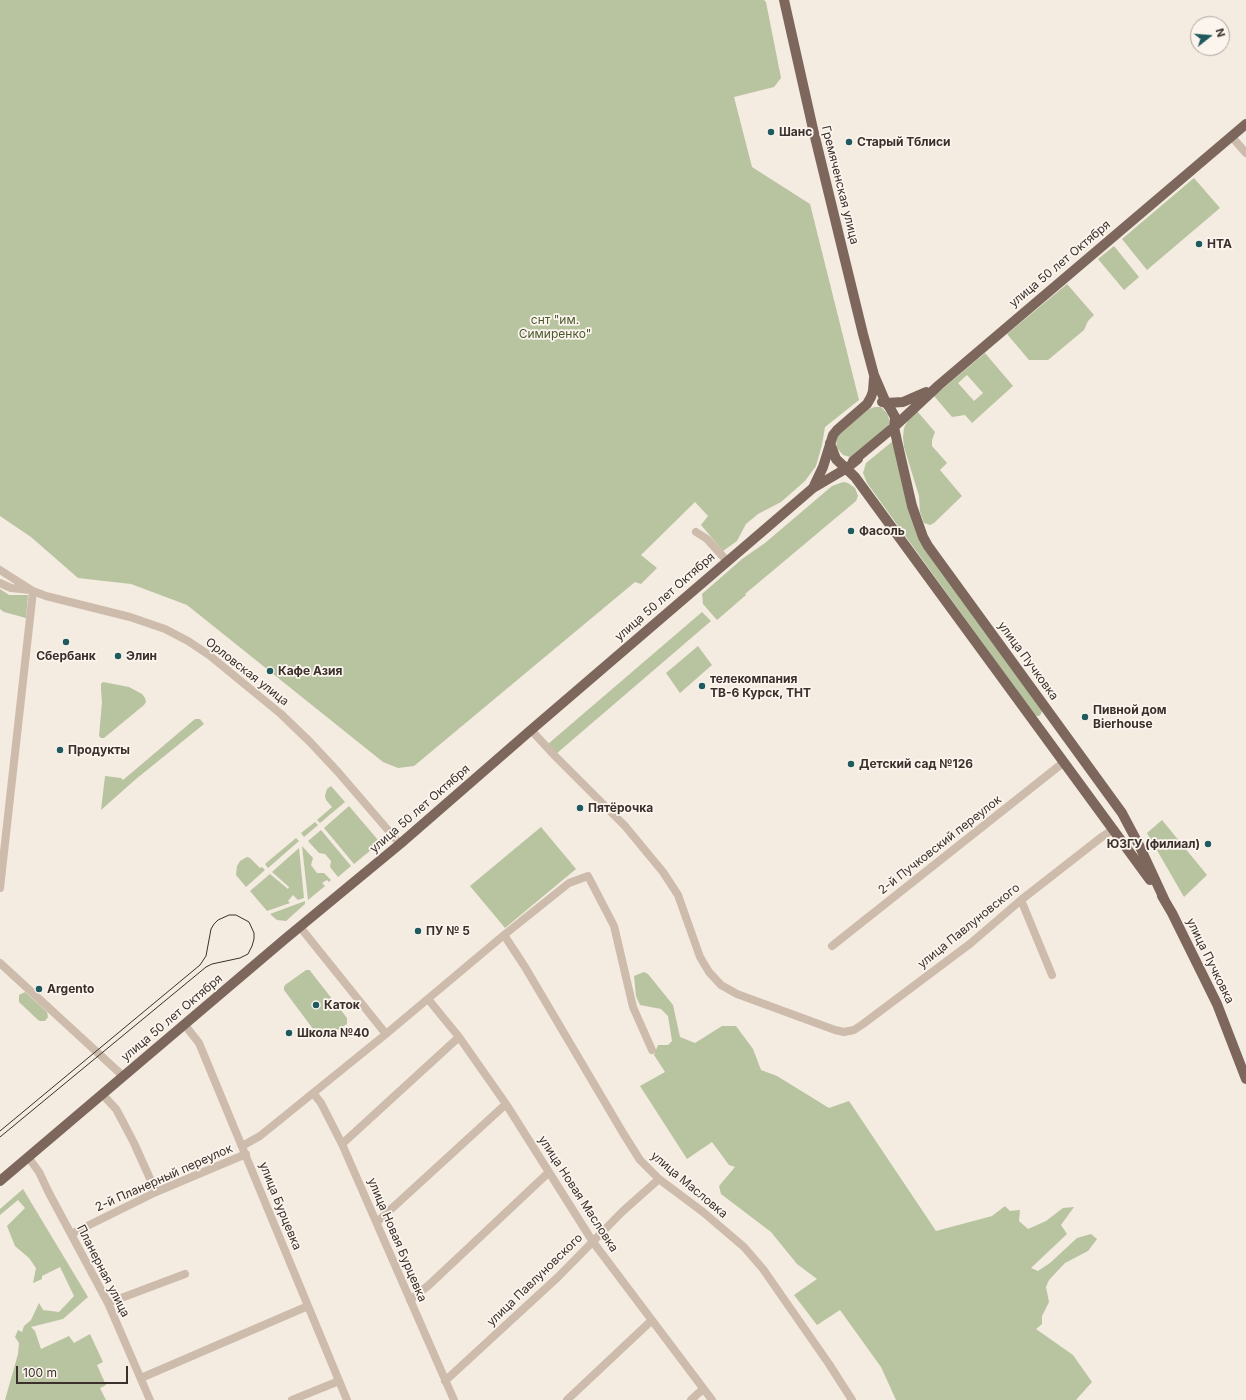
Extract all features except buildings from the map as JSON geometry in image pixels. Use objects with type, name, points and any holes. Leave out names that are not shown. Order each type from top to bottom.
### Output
[{"type":"main road","name":"Гремяченская улица","points":[[784,0],[813,129],[874,375]]},
{"type":"main road","name":"улица 50 лет Октября","points":[[0,1181],[184,1024],[400,844],[813,488],[847,468],[858,459],[939,385],[1246,124]]},
{"type":"main road","name":"улица Пучковка","points":[[874,375],[886,403],[893,413],[894,427],[912,506],[923,537],[928,546],[1122,813],[1217,1004],[1246,1079]]},
{"type":"main road","points":[[813,488],[823,467],[830,443],[837,430],[866,404],[871,397],[874,375]]},
{"type":"main road","points":[[866,404],[878,401],[886,403],[903,402],[939,385]]},
{"type":"main road","points":[[830,443],[836,459],[846,463],[858,459]]},
{"type":"main road","name":"улица Пучковка","points":[[836,459],[847,468],[864,489],[1038,725],[1165,901]]},
{"type":"main road","points":[[1038,725],[1051,715]]},
{"type":"street","points":[[1231,136],[1246,153]]},
{"type":"street","points":[[696,532],[707,539],[727,561]]},
{"type":"street","name":"Орловская улица","points":[[0,570],[33,591]]},
{"type":"street","name":"Орловская улица","points":[[0,584],[11,588],[33,591],[58,600],[150,623],[183,638],[209,655],[276,709],[338,772],[400,844]]},
{"type":"street","points":[[0,888],[33,591]]},
{"type":"street","name":"улица Павлуновского","points":[[531,730],[625,826],[663,872],[678,895],[700,957],[709,972],[721,986],[737,994],[844,1032],[854,1030],[863,1024],[971,942],[1021,900],[1103,836],[1130,829]]},
{"type":"street","name":"2-й Пучковский переулок","points":[[832,946],[1064,762]]},
{"type":"street","points":[[242,1146],[260,1136],[569,883],[588,876],[614,926],[633,1007],[652,1050]]},
{"type":"street","points":[[1021,900],[1052,975]]},
{"type":"street","points":[[300,927],[386,1034]]},
{"type":"street","name":"улица Масловка","points":[[504,935],[525,967],[622,1133],[640,1160],[659,1179],[703,1212],[744,1247],[763,1269],[830,1364],[852,1400]]},
{"type":"street","points":[[0,963],[123,1076]]},
{"type":"street","name":"улица Новая Масловка","points":[[428,999],[459,1037],[506,1104],[548,1173],[593,1242],[712,1400]]},
{"type":"street","name":"улица Бурцевка","points":[[184,1024],[199,1043],[347,1400]]},
{"type":"street","points":[[342,1144],[459,1037]]},
{"type":"street","name":"улица Новая Бурцевка","points":[[313,1093],[321,1103],[342,1144],[454,1400]]},
{"type":"street","points":[[102,1094],[116,1109],[134,1143],[156,1192]]},
{"type":"street","points":[[377,1222],[506,1104]]},
{"type":"street","name":"2-й Планерный переулок","points":[[71,1234],[156,1192],[246,1154]]},
{"type":"street","name":"Планерная улица","points":[[28,1157],[39,1172],[108,1303],[150,1400]]},
{"type":"street","points":[[410,1300],[429,1285],[548,1173]]},
{"type":"street","name":"улица Павлуновского","points":[[445,1381],[558,1277],[623,1211],[659,1179]]},
{"type":"street","points":[[108,1303],[185,1274]]},
{"type":"street","points":[[141,1378],[308,1306]]},
{"type":"street","points":[[567,1400],[651,1321]]},
{"type":"street","points":[[292,1400],[339,1381]]},
{"type":"street","points":[[691,1400],[703,1388]]},
{"type":"green space","name":"снт \"им. Симиренко\"","points":[[0,0],[764,0],[766,2],[781,78],[774,87],[734,97],[752,167],[810,204],[859,400],[825,427],[816,466],[805,481],[781,502],[758,514],[746,524],[737,541],[723,551],[701,525],[708,516],[695,502],[641,555],[657,568],[641,584],[635,582],[414,766],[398,768],[383,762],[187,605],[131,584],[78,578],[31,537],[0,516]]},
{"type":"green space","points":[[1194,178],[1220,208],[1147,270],[1122,239]]},
{"type":"green space","points":[[1114,246],[1139,277],[1124,290],[1098,259]]},
{"type":"green space","points":[[1067,284],[1094,315],[1088,321],[1084,330],[1048,360],[1029,360],[1007,334]]},
{"type":"green space","points":[[985,353],[1013,386],[972,423],[965,415],[952,417],[934,396]],"holes":[[[967,375],[983,393],[974,401],[958,383]]]},
{"type":"green space","points":[[881,407],[887,413],[889,424],[850,457],[843,455],[837,448],[836,438],[869,409]]},
{"type":"green space","points":[[917,411],[935,432],[932,440],[932,446],[947,463],[940,470],[962,496],[934,523],[930,525],[924,523],[920,512],[919,496],[904,447],[904,428],[909,418]]},
{"type":"green space","points":[[893,441],[912,519],[1042,710],[1039,716],[1034,714],[867,483],[863,473],[866,463]]},
{"type":"green space","points":[[843,482],[848,483],[855,488],[858,496],[856,501],[745,594],[746,595],[717,620],[703,604],[702,594],[742,559],[765,543],[832,486]]},
{"type":"green space","points":[[0,589],[9,595],[28,595],[26,618],[4,612],[0,609]]},
{"type":"green space","points":[[702,612],[711,621],[556,754],[548,744]]},
{"type":"green space","points":[[698,646],[712,665],[680,693],[666,673]]},
{"type":"green space","points":[[103,682],[129,687],[142,694],[146,702],[104,738],[101,738],[99,736],[102,702],[101,684]]},
{"type":"green space","points":[[195,719],[200,719],[204,724],[136,779],[101,810],[105,776],[121,778],[123,780]]},
{"type":"green space","points":[[331,786],[345,802],[320,823],[317,820],[332,807],[326,800],[325,796],[327,789]]},
{"type":"green space","points":[[349,806],[378,840],[377,845],[354,864],[324,828]]},
{"type":"green space","points":[[1162,820],[1207,875],[1184,897],[1147,833]]},
{"type":"green space","points":[[315,822],[318,825],[304,837],[301,833]]},
{"type":"green space","points":[[541,827],[576,869],[505,928],[470,886]]},
{"type":"green space","points":[[321,830],[351,866],[338,877],[330,867],[331,861],[325,854],[319,853],[308,841]]},
{"type":"green space","points":[[296,838],[299,841],[268,868],[265,864]]},
{"type":"green space","points":[[302,846],[313,858],[311,865],[317,873],[324,873],[331,880],[329,882],[327,880],[322,883],[325,886],[308,900]]},
{"type":"green space","points":[[299,848],[304,898],[298,900],[293,895],[288,901],[290,903],[267,911],[250,891],[270,874],[288,889],[289,887],[272,872]]},
{"type":"green space","points":[[247,857],[260,868],[262,867],[265,870],[246,887],[236,875],[237,866],[240,861]]},
{"type":"green space","points":[[305,901],[305,904],[286,921],[277,920],[270,914]]},
{"type":"green space","name":"Каток","points":[[306,970],[310,970],[347,1018],[347,1024],[323,1039],[319,1037],[284,990],[285,985]]},
{"type":"green space","points":[[644,972],[648,974],[673,1005],[680,1037],[695,1043],[722,1026],[736,1026],[753,1049],[761,1070],[777,1076],[829,1108],[849,1101],[936,1231],[992,1216],[1005,1206],[1010,1211],[1020,1210],[1019,1221],[1028,1229],[1046,1221],[1063,1208],[1074,1207],[1061,1225],[1067,1234],[1031,1268],[1038,1271],[1050,1263],[1077,1238],[1091,1234],[1097,1239],[1088,1251],[1065,1263],[1049,1280],[1046,1287],[1049,1302],[1042,1316],[1042,1324],[1036,1329],[1073,1355],[1092,1382],[1076,1400],[896,1400],[881,1367],[840,1310],[817,1325],[794,1295],[817,1279],[797,1264],[771,1232],[721,1194],[719,1186],[735,1167],[729,1165],[712,1142],[687,1159],[640,1086],[665,1072],[654,1055],[658,1045],[668,1045],[672,1041],[668,1016],[661,1009],[640,1005],[636,996],[634,976]]},
{"type":"green space","points":[[25,992],[47,1012],[48,1017],[45,1021],[38,1020],[19,1002],[19,995]]},
{"type":"green space","points":[[23,1189],[88,1297],[63,1319],[31,1327],[35,1331],[41,1349],[69,1336],[74,1343],[90,1334],[103,1362],[97,1365],[106,1385],[100,1388],[106,1400],[5,1400],[18,1354],[19,1343],[15,1337],[18,1330],[22,1332],[24,1326],[31,1320],[39,1303],[43,1310],[59,1312],[74,1296],[60,1267],[42,1276],[42,1279],[33,1283],[36,1268],[29,1258],[15,1246],[7,1226],[25,1208],[18,1200],[0,1215],[0,1209]]},
{"type":"tram line","points":[[0,1131],[200,965],[206,956],[211,929],[218,920],[229,915],[236,915],[249,922],[254,933],[254,939],[248,954],[240,958],[212,964],[206,967],[0,1137]]},
{"type":"place","name":"Шанс","points":[[771,132]]},
{"type":"place","name":"Старый Тблиси","points":[[849,142]]},
{"type":"place","name":"НТА","points":[[1199,244]]},
{"type":"place","name":"Фасоль","points":[[851,531]]},
{"type":"place","name":"Сбербанк","points":[[66,642]]},
{"type":"place","name":"Элин","points":[[118,656]]},
{"type":"place","name":"Кафе Азия","points":[[270,671]]},
{"type":"place","name":"телекомпания ТВ-6 Курск, ТНТ","points":[[702,686]]},
{"type":"place","name":"Пивной дом Bierhouse","points":[[1085,717]]},
{"type":"place","name":"Продукты","points":[[60,750]]},
{"type":"place","name":"Детский сад №126","points":[[851,764]]},
{"type":"place","name":"Пятёрочка","points":[[580,808]]},
{"type":"place","name":"ЮЗГУ (филиал)","points":[[1208,844]]},
{"type":"place","name":"ПУ № 5","points":[[418,931]]},
{"type":"place","name":"Argento","points":[[39,989]]},
{"type":"place","name":"Каток","points":[[316,1005]]},
{"type":"place","name":"Школа №40","points":[[289,1033]]}]
